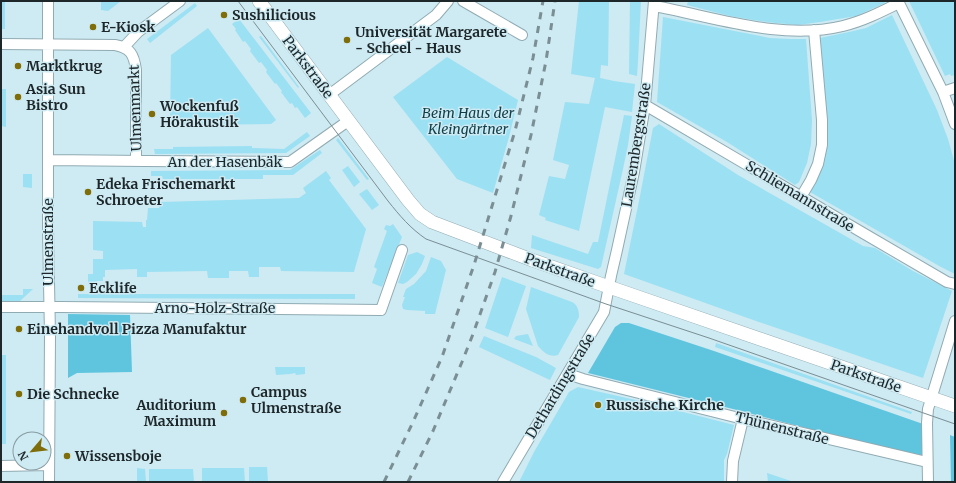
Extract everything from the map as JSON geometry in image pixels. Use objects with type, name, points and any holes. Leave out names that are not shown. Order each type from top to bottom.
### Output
[{"type":"main road","name":"Parkstraße","points":[[259,1],[408,200],[425,218],[441,226],[609,287],[955,406]]},
{"type":"street","name":"Ulmenstraße","points":[[48,1],[49,431]]},
{"type":"street","points":[[124,47],[138,32],[180,1]]},
{"type":"street","points":[[329,95],[436,15],[448,1]]},
{"type":"street","points":[[463,1],[522,35]]},
{"type":"street","points":[[654,4],[741,25],[772,30],[814,30],[842,26],[862,21],[899,2],[943,92],[955,124]]},
{"type":"street","name":"Laurembergstraße","points":[[609,287],[634,172],[645,105],[654,4]]},
{"type":"street","points":[[801,197],[818,164],[822,145],[822,120],[814,30]]},
{"type":"street","name":"Ulmenmarkt","points":[[1,44],[115,45],[124,47],[131,52],[136,70],[136,161],[48,160]]},
{"type":"street","points":[[943,92],[955,88]]},
{"type":"street","name":"Schliemannstraße","points":[[645,105],[947,282],[955,284]]},
{"type":"street","name":"An der Hasenbäk","points":[[136,161],[290,162],[348,121]]},
{"type":"street","name":"Arno-Holz-Straße","points":[[1,308],[49,307],[381,310],[402,250]]},
{"type":"street","name":"Dethardingstraße","points":[[502,482],[604,312],[609,287]]},
{"type":"street","points":[[928,482],[928,409],[955,321]]},
{"type":"street","name":"Thünenstraße","points":[[568,374],[743,419],[927,462]]},
{"type":"street","points":[[732,482],[732,461],[743,419]]},
{"type":"street","points":[[1,466],[12,466]]},
{"type":"street","name":"Ulmenstraße","points":[[49,471],[49,482]]},
{"type":"green space","points":[[1,1],[5,1],[5,29],[1,29]]},
{"type":"green space","points":[[101,1],[121,1],[108,11],[101,10]]},
{"type":"green space","points":[[579,1],[609,1],[608,66],[601,65],[600,78],[635,84],[632,112],[605,107],[579,231],[545,220],[546,218],[539,215],[549,176],[565,179],[569,165],[553,160],[565,102],[589,104],[595,78],[571,74]]},
{"type":"green space","points":[[630,1],[641,1],[637,76],[629,74]]},
{"type":"green space","points":[[688,1],[884,1],[885,3],[856,16],[798,25],[730,16],[687,5]]},
{"type":"green space","points":[[909,1],[955,1],[955,75],[951,76],[950,74],[945,76]]},
{"type":"green space","points":[[195,3],[197,6],[150,43],[147,39]]},
{"type":"green space","points":[[892,15],[937,110],[948,139],[955,164],[955,274],[810,192],[820,170],[820,38],[866,28]]},
{"type":"green space","points":[[663,17],[770,38],[806,39],[812,120],[811,144],[807,163],[799,182],[795,185],[727,142],[657,102]]},
{"type":"green space","points":[[239,19],[311,113],[305,118],[297,107],[295,108],[292,103],[290,104],[276,83],[275,84],[266,72],[267,70],[261,62],[259,63],[250,51],[251,49],[245,41],[243,42],[235,30],[236,29],[232,24]]},
{"type":"green space","points":[[208,28],[276,120],[271,124],[170,125],[171,55]]},
{"type":"green space","points":[[261,36],[299,87],[298,88],[259,37]]},
{"type":"green space","name":"Beim Haus der Kleingärtner","points":[[447,57],[518,100],[493,193],[457,179],[393,97]]},
{"type":"green space","points":[[1,89],[6,89],[6,127],[1,126]]},
{"type":"green space","points":[[624,115],[632,116],[628,145],[601,267],[598,269],[531,248],[532,235],[588,254],[593,242],[598,242]]},
{"type":"green space","points":[[659,124],[738,175],[863,246],[875,248],[913,271],[952,291],[923,378],[624,274],[653,128]]},
{"type":"green space","points":[[307,132],[310,136],[286,153],[155,154],[154,149],[173,149],[173,147],[252,146],[252,148],[284,149]]},
{"type":"green space","points":[[338,138],[369,179],[367,180],[336,140]]},
{"type":"green space","points":[[320,150],[322,153],[293,175],[263,175],[263,179],[163,179],[162,176],[151,176],[151,171],[290,170]]},
{"type":"green space","points":[[348,166],[360,182],[354,187],[342,170]]},
{"type":"green space","points":[[326,171],[331,178],[329,180],[366,229],[354,272],[281,271],[280,267],[259,267],[259,277],[249,277],[248,271],[229,271],[229,278],[208,278],[207,271],[147,272],[147,277],[137,277],[137,269],[105,270],[105,277],[103,277],[103,281],[97,281],[97,285],[88,285],[88,274],[93,274],[93,259],[103,259],[103,251],[93,250],[93,221],[142,222],[143,227],[146,227],[148,208],[159,208],[160,202],[299,198],[306,193],[303,188]]},
{"type":"green space","points":[[23,174],[32,174],[32,188],[23,187]]},
{"type":"green space","points":[[367,189],[379,205],[372,210],[359,194]]},
{"type":"green space","points":[[393,224],[402,237],[382,287],[372,283],[377,269],[374,267],[387,231],[384,229],[386,225],[390,226]]},
{"type":"green space","points":[[417,252],[425,256],[416,274],[403,284],[398,283],[408,255]]},
{"type":"green space","points":[[431,257],[441,261],[446,270],[435,314],[425,314],[425,311],[403,309],[402,305],[405,297],[403,297],[406,289],[414,284],[426,271]]},
{"type":"green space","points":[[502,277],[526,286],[508,337],[485,328]]},
{"type":"green space","points":[[531,287],[572,302],[578,308],[579,317],[558,355],[549,355],[538,346],[526,309]]},
{"type":"green space","points":[[23,289],[33,289],[20,301],[1,301],[1,295],[23,295]]},
{"type":"green space","points":[[78,294],[355,294],[355,299],[78,298]]},
{"type":"green space","points":[[528,334],[533,346],[514,339],[516,336]]},
{"type":"green space","points":[[484,336],[536,357],[556,368],[550,380],[479,347]]},
{"type":"green space","points":[[716,343],[912,412],[911,414],[715,347]]},
{"type":"green space","points":[[1,355],[6,355],[6,444],[1,444]]},
{"type":"green space","points":[[275,367],[305,367],[305,374],[296,375],[295,373],[276,375]]},
{"type":"green space","points":[[578,387],[734,425],[727,454],[724,460],[724,482],[519,482],[534,452],[569,392]]},
{"type":"green space","points":[[249,467],[267,467],[268,482],[249,482]]},
{"type":"green space","points":[[137,468],[145,469],[146,482],[137,482]]},
{"type":"green space","points":[[202,468],[244,468],[245,482],[202,482]]},
{"type":"green space","points":[[149,469],[193,469],[194,482],[149,482]]},
{"type":"green space","points":[[767,473],[791,481],[791,482],[768,482]]},
{"type":"shaded area","points":[[68,314],[130,315],[132,372],[77,373],[68,378]]},
{"type":"shaded area","points":[[621,323],[629,323],[714,351],[923,424],[924,459],[588,373],[615,327]]},
{"type":"shaded area","points":[[950,435],[955,437],[955,482],[951,482]]},
{"type":"tram line","points":[[238,1],[388,201],[406,222],[426,239],[606,304],[709,338],[955,424]]},
{"type":"railway","points":[[384,482],[442,357],[474,265],[515,131],[533,58],[543,1]]},
{"type":"railway","points":[[408,482],[433,431],[462,362],[495,272],[511,216],[531,135],[546,61],[555,1]]},
{"type":"place","name":"Sushilicious","points":[[224,15]]},
{"type":"place","name":"E-Kiosk","points":[[93,27]]},
{"type":"place","name":"Universität Margarete - Scheel - Haus","points":[[347,40]]},
{"type":"place","name":"Marktkrug","points":[[18,66]]},
{"type":"place","name":"Asia Sun Bistro","points":[[18,97]]},
{"type":"place","name":"Wockenfuß Hörakustik","points":[[152,114]]},
{"type":"place","name":"Edeka Frischemarkt Schroeter","points":[[88,192]]},
{"type":"place","name":"Ecklife","points":[[81,288]]},
{"type":"place","name":"Einehandvoll Pizza Manufaktur","points":[[19,329]]},
{"type":"place","name":"Die Schnecke","points":[[19,394]]},
{"type":"place","name":"Campus Ulmenstraße","points":[[243,400]]},
{"type":"place","name":"Russische Kirche","points":[[598,405]]},
{"type":"place","name":"Auditorium Maximum","points":[[224,413]]},
{"type":"place","name":"Wissensboje","points":[[67,456]]}]
